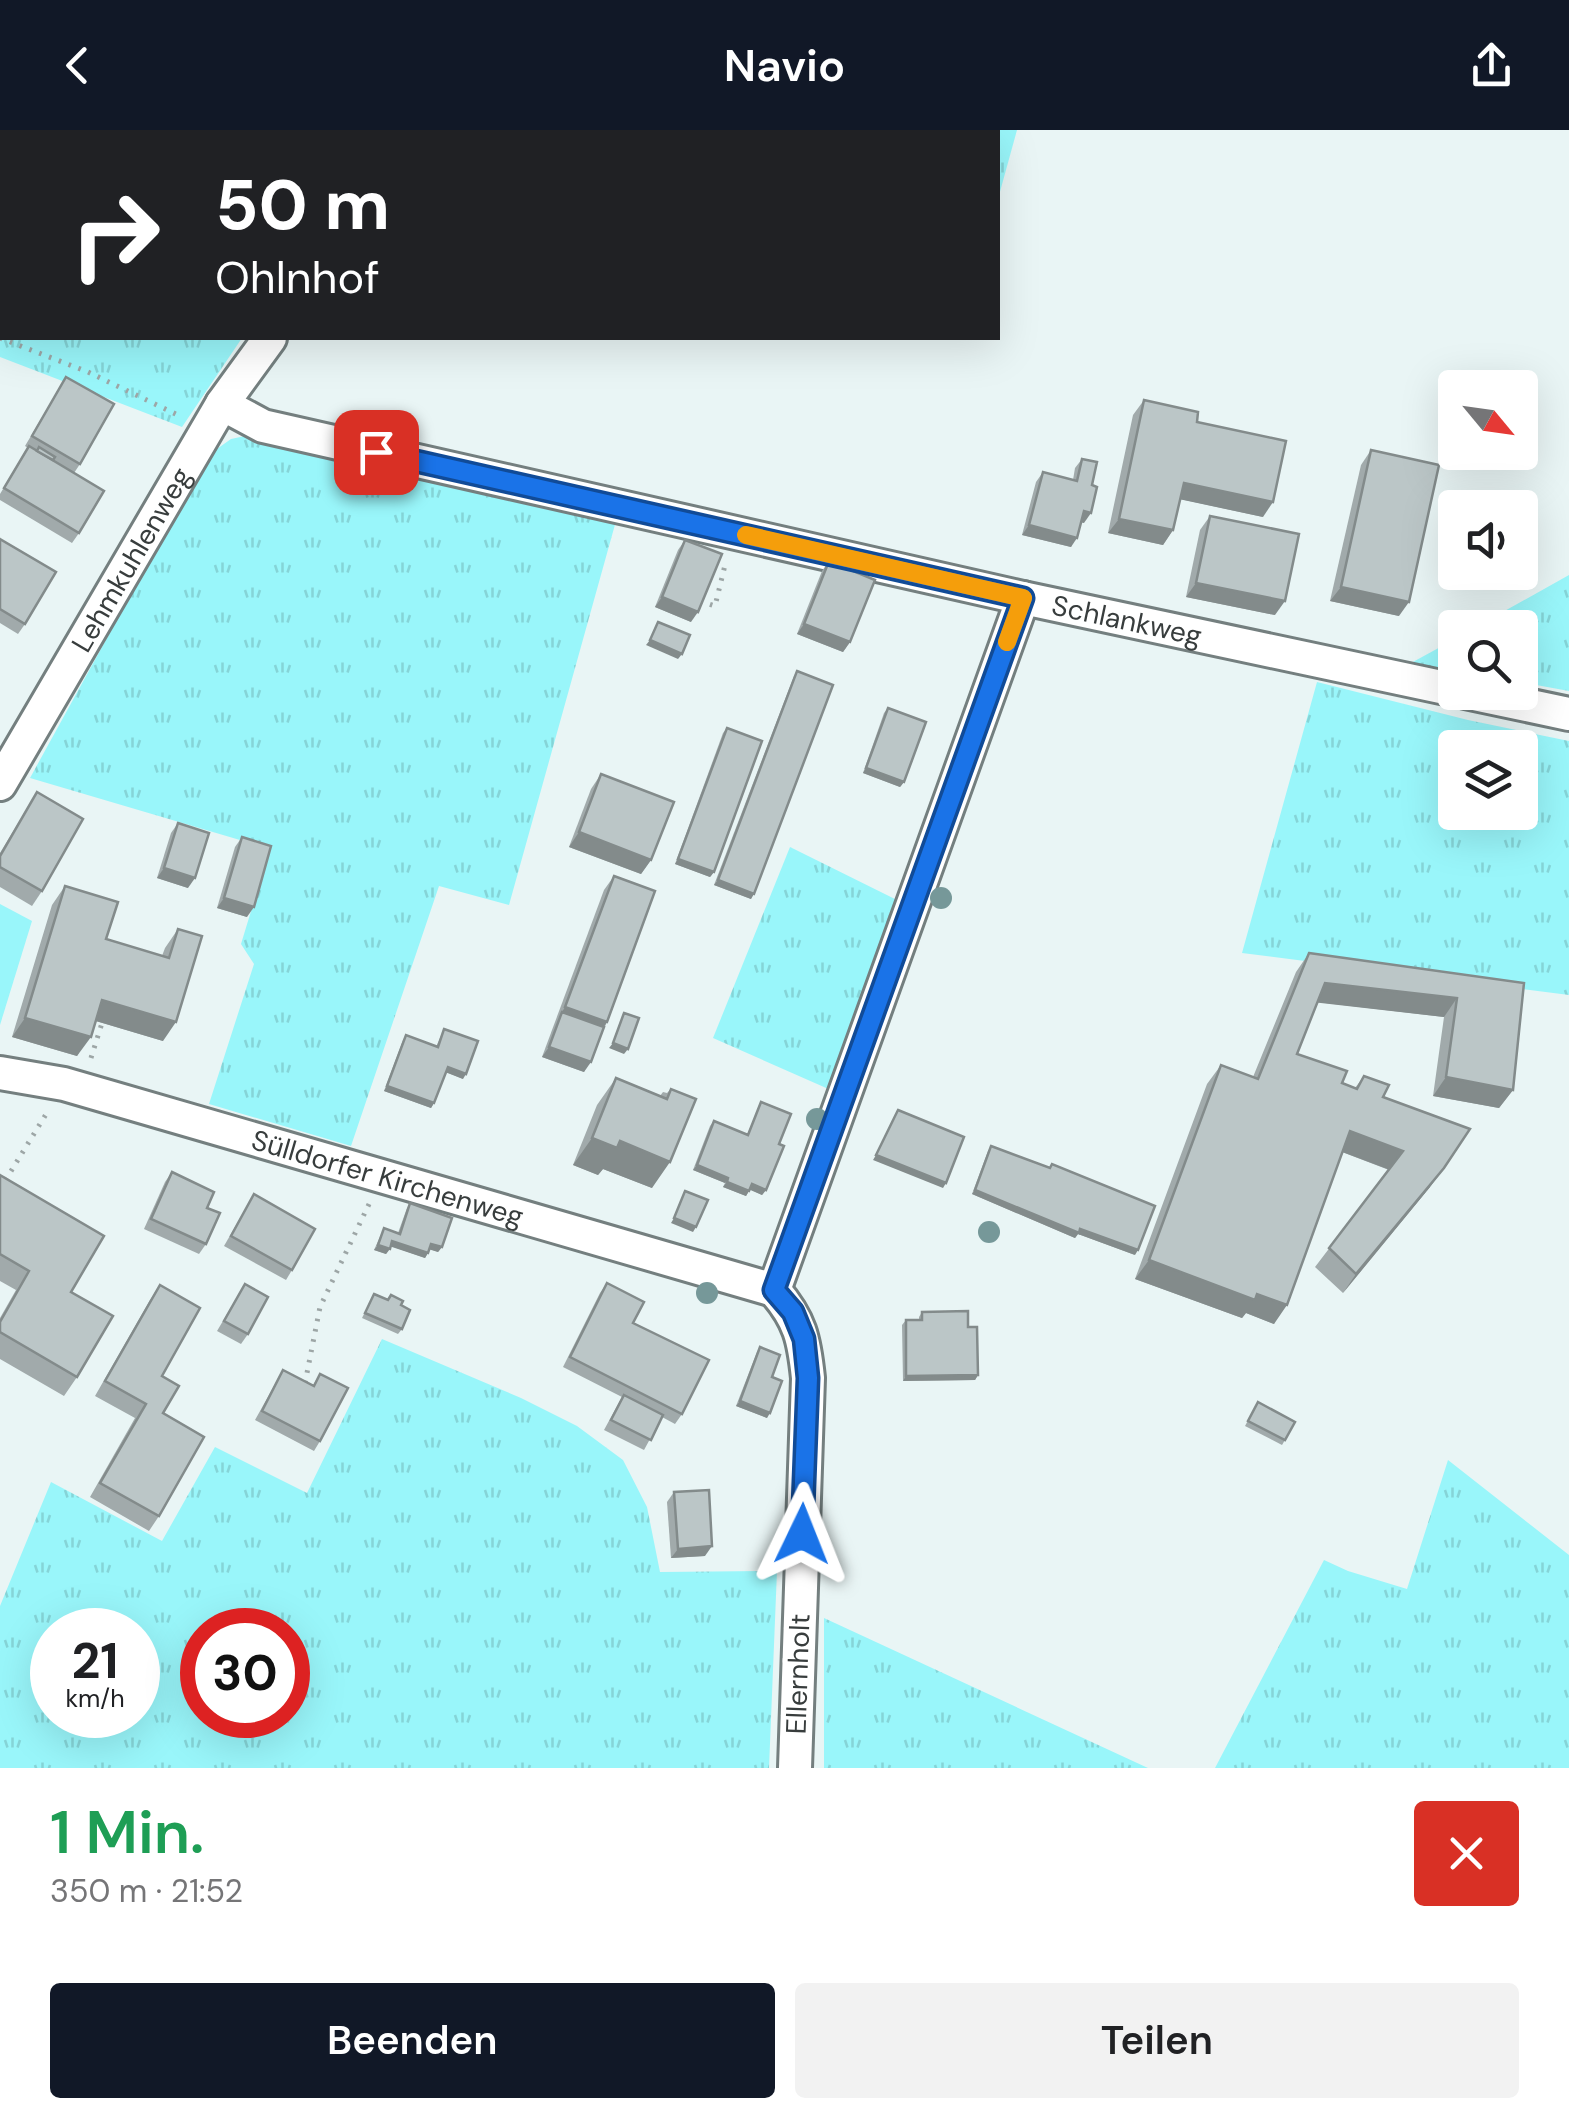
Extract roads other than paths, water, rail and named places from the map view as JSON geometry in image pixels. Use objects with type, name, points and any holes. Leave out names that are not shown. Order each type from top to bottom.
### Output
[{"type":"street","name":"Lehmkuhlenweg","points":[[0,784],[214,416],[269,340]]},
{"type":"street","name":"Schlankweg","points":[[214,416],[1023,598],[1438,686]]},
{"type":"street","points":[[774,1290],[1023,598]]},
{"type":"street","points":[[1538,707],[1569,714]]},
{"type":"street","name":"Sülldorfer Kirchenweg","points":[[0,1073],[64,1084],[774,1290]]},
{"type":"street","name":"Ellernholt","points":[[774,1290],[793,1312],[804,1339],[808,1378],[795,1768]]}]
